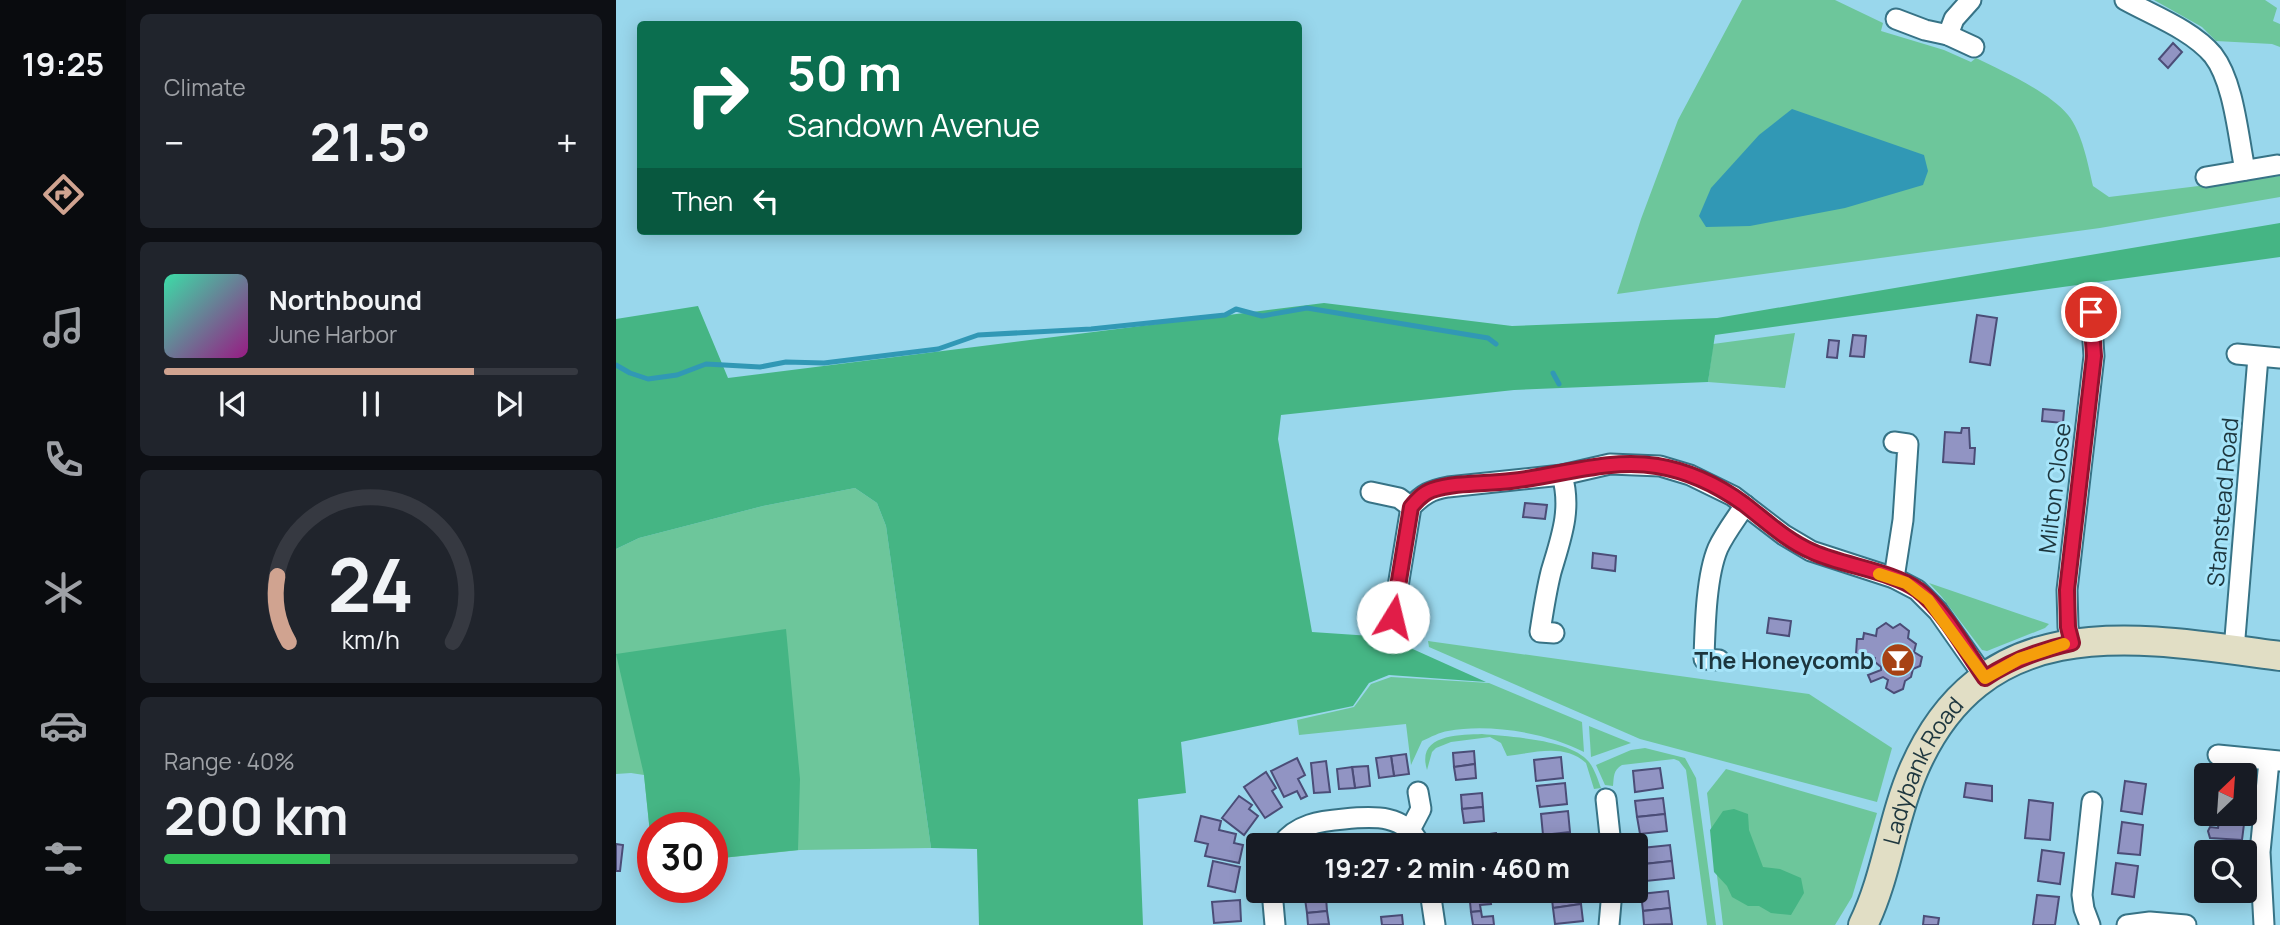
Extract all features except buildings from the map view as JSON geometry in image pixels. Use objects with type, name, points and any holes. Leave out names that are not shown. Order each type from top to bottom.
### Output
[{"type":"street","points":[[1948,34],[1954,19],[1971,0]]},
{"type":"street","points":[[2125,0],[2184,32],[2207,49],[2217,61],[2227,82],[2245,170]]},
{"type":"street","points":[[1896,19],[1925,30],[1948,34],[1975,47]]},
{"type":"street","points":[[2206,177],[2277,165]]},
{"type":"street","name":"Milton Close","points":[[2072,643],[2067,590],[2094,356],[2102,339],[2091,312]]},
{"type":"street","points":[[2236,354],[2280,358]]},
{"type":"street","name":"Stanstead Road","points":[[2234,650],[2258,357]]},
{"type":"street","points":[[1894,442],[1908,444],[1903,520],[1894,578]]},
{"type":"street","points":[[1393,617],[1411,507],[1430,490],[1562,475],[1611,464],[1660,466],[1706,481],[1811,551],[1894,578],[1917,590],[1928,600],[1985,678]]},
{"type":"street","points":[[1554,633],[1540,632],[1551,574],[1566,523],[1567,502],[1562,475]]},
{"type":"street","points":[[1371,492],[1399,498],[1411,507]]},
{"type":"street","points":[[1719,660],[1704,659],[1714,563],[1724,536],[1745,505]]},
{"type":"street","name":"Ladybank Road","points":[[1863,925],[1880,880],[1908,786],[1923,750],[1948,714],[1985,678],[2029,655],[2072,643],[2107,639],[2152,641],[2280,656]]},
{"type":"street","points":[[2218,755],[2275,761],[2260,852],[2264,925]]},
{"type":"street","points":[[1416,833],[1421,809],[1418,792]]},
{"type":"street","points":[[1606,799],[1610,833]]},
{"type":"street","points":[[2090,925],[2082,895],[2092,802]]},
{"type":"street","points":[[1295,833],[1312,823],[1375,816],[1392,820],[1410,833]]},
{"type":"street","points":[[1273,903],[1275,925]]},
{"type":"street","points":[[1432,903],[1435,925]]},
{"type":"street","points":[[1609,925],[1611,903]]},
{"type":"street","points":[[2127,925],[2150,922],[2186,925]]},
{"type":"green space","points":[[1742,0],[1835,0],[1883,23],[1881,31],[1944,50],[1971,62],[1976,58],[2012,76],[2038,90],[2068,115],[2081,139],[2093,186],[2109,197],[2280,176],[2280,197],[2100,228],[1617,294],[1641,219],[1678,120]]},
{"type":"green space","points":[[2154,0],[2265,0],[2277,8],[2273,21],[2280,24],[2280,47],[2272,44],[2216,41],[2202,27]]},
{"type":"green space","points":[[2280,223],[2280,257],[1715,335],[1708,382],[1514,390],[1281,415],[1278,439],[1312,632],[1386,637],[1486,682],[1389,675],[1369,683],[1353,706],[1181,742],[1186,793],[1138,799],[1143,925],[979,925],[977,849],[931,848],[886,526],[877,503],[855,488],[763,506],[639,538],[616,549],[616,319],[698,306],[728,378],[1324,303],[1512,326],[1717,318]]},
{"type":"green space","points":[[1795,333],[1785,388],[1708,382],[1713,344]]},
{"type":"green space","points":[[855,488],[877,503],[886,526],[931,848],[800,850],[728,857],[728,812],[648,812],[644,775],[616,774],[616,549],[639,538],[763,506]]},
{"type":"green space","points":[[1929,583],[2049,624],[1987,651],[1982,650]]},
{"type":"green space","points":[[786,629],[800,779],[798,850],[728,857],[728,812],[648,812],[644,775],[616,654]]},
{"type":"green space","points":[[1428,641],[1809,694],[1892,748],[1877,802],[1640,739],[1429,647]]},
{"type":"green space","points":[[1391,677],[1489,683],[1582,722],[1584,752],[1570,745],[1518,731],[1464,729],[1442,732],[1422,741],[1411,765],[1406,724],[1299,735],[1297,720],[1354,707],[1371,684]]},
{"type":"green space","points":[[1589,726],[1631,743],[1591,757]]},
{"type":"green space","points":[[1482,734],[1524,738],[1569,748],[1589,762],[1601,788],[1594,789],[1586,763],[1577,757],[1558,751],[1507,756],[1501,743],[1490,737],[1451,742],[1436,748],[1432,752],[1427,770],[1425,758],[1434,743],[1452,736]]},
{"type":"green space","points":[[1645,748],[1685,758],[1696,778],[1716,925],[1707,925],[1686,770],[1674,759],[1622,765],[1615,771],[1613,786],[1605,785],[1596,765],[1631,750]]},
{"type":"green space","points":[[1726,769],[1877,813],[1852,897],[1835,925],[1723,925],[1707,793]]},
{"type":"green space","points":[[1734,809],[1748,814],[1749,830],[1763,867],[1780,869],[1801,878],[1804,893],[1791,915],[1771,913],[1759,906],[1748,906],[1732,897],[1727,886],[1714,872],[1710,830],[1723,811]]},
{"type":"water","points":[[1792,109],[1924,155],[1928,171],[1923,185],[1845,208],[1750,226],[1706,227],[1699,216],[1711,188],[1759,135]]},
{"type":"waterway","points":[[616,365],[648,379],[677,375],[706,364],[760,367],[786,362],[824,363],[938,349],[978,335],[1091,329],[1225,315],[1236,309],[1262,316],[1307,308],[1488,338],[1496,344]]},
{"type":"waterway","points":[[1553,373],[1559,384]]},
{"type":"slow traffic","points":[[1879,574],[1906,583],[1928,600],[1985,678],[2019,659],[2064,644]]},
{"type":"place","name":"The Honeycomb","points":[[1898,660]]},
{"type":"route","points":[[1393,617],[1411,507],[1430,490],[1562,475],[1611,464],[1632,463],[1660,466],[1706,481],[1733,496],[1797,544],[1829,559],[1906,583],[1938,611],[1985,678],[2000,668],[2038,651],[2072,643],[2068,627],[2067,590],[2094,356],[2091,312]]}]
